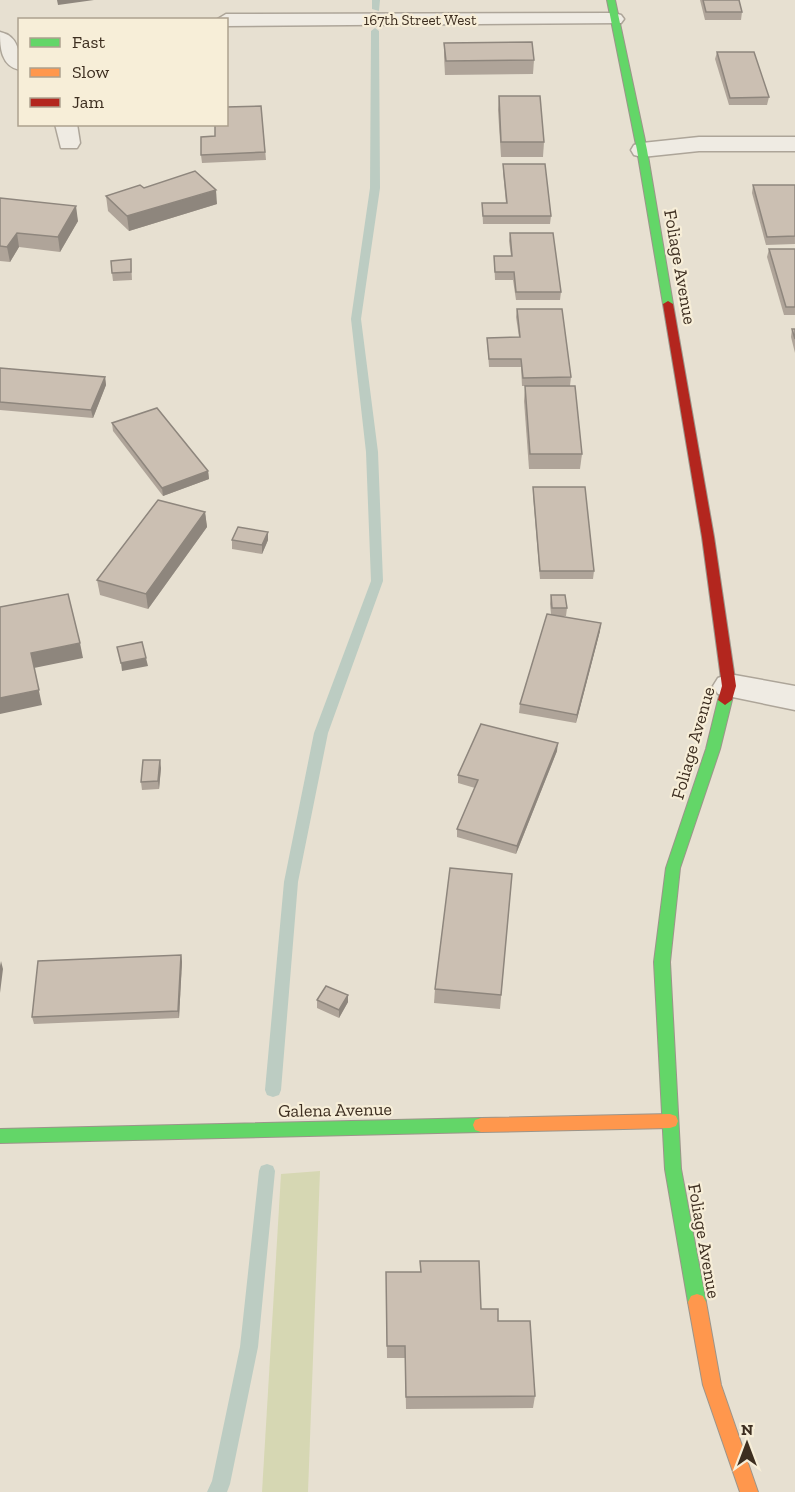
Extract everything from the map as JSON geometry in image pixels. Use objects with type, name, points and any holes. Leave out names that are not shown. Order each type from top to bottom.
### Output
[{"type":"street","name":"167th Street West","points":[[228,20],[613,9]]},
{"type":"street","name":"Foliage Avenue","points":[[613,9],[642,150],[708,537],[729,686],[713,749],[673,868],[662,962],[673,1169],[712,1385],[749,1492]]},
{"type":"street","points":[[0,38],[13,60]]},
{"type":"street","points":[[642,150],[699,144],[795,144]]},
{"type":"street","points":[[729,686],[795,698]]},
{"type":"street","name":"Galena Avenue","points":[[0,1136],[670,1121]]},
{"type":"green space","points":[[320,1171],[308,1492],[262,1492],[281,1174]]},
{"type":"building","points":[[703,0],[739,0],[742,12],[706,12]]},
{"type":"building","points":[[532,42],[534,60],[446,61],[444,43]]},
{"type":"building","points":[[717,52],[754,52],[769,97],[730,98]]},
{"type":"building","points":[[499,96],[540,96],[544,142],[501,142]]},
{"type":"building","points":[[261,106],[265,152],[201,155],[201,137],[215,136],[215,126],[228,126],[228,107]]},
{"type":"building","points":[[503,164],[545,164],[551,216],[483,216],[482,203],[507,203]]},
{"type":"building","points":[[195,171],[216,190],[127,216],[106,196],[140,185],[144,188]]},
{"type":"building","points":[[753,185],[795,185],[795,236],[767,237]]},
{"type":"building","points":[[0,198],[76,206],[58,237],[17,233],[7,247],[0,246]]},
{"type":"building","points":[[510,233],[553,233],[561,292],[516,292],[514,272],[495,272],[494,256],[512,256]]},
{"type":"building","points":[[769,249],[795,249],[795,307],[786,307]]},
{"type":"building","points":[[131,259],[131,272],[112,273],[111,261]]},
{"type":"building","points":[[517,309],[562,309],[571,377],[523,378],[521,359],[489,359],[487,338],[520,337]]},
{"type":"building","points":[[0,368],[105,377],[91,410],[0,402]]},
{"type":"building","points":[[525,386],[575,386],[582,454],[530,454]]},
{"type":"building","points":[[157,408],[208,471],[162,488],[112,423]]},
{"type":"building","points":[[533,487],[585,487],[594,571],[540,571]]},
{"type":"building","points":[[158,500],[205,512],[146,594],[97,580]]},
{"type":"building","points":[[238,527],[268,532],[262,545],[232,540]]},
{"type":"building","points":[[68,594],[80,643],[31,653],[39,690],[0,698],[0,607]]},
{"type":"building","points":[[551,595],[565,595],[567,608],[552,608]]},
{"type":"building","points":[[547,614],[601,623],[577,715],[520,704]]},
{"type":"building","points":[[142,642],[146,658],[121,663],[117,647]]},
{"type":"building","points":[[481,724],[558,743],[517,846],[457,829],[478,780],[458,775]]},
{"type":"building","points":[[143,760],[160,760],[158,781],[141,782]]},
{"type":"building","points":[[450,868],[512,874],[501,995],[435,989]]},
{"type":"building","points":[[181,955],[178,1011],[32,1017],[38,961]]},
{"type":"building","points":[[326,986],[348,995],[339,1010],[317,1000]]},
{"type":"building","points":[[420,1261],[479,1261],[481,1309],[498,1309],[498,1321],[530,1321],[535,1396],[406,1397],[405,1346],[387,1346],[386,1272],[421,1272]]},
{"type":"waterway","points":[[376,0],[376,9]]},
{"type":"waterway","points":[[273,1090],[291,882],[321,733],[377,581],[372,452],[356,319],[375,188],[375,31]]},
{"type":"waterway","points":[[216,1492],[221,1484],[249,1347],[267,1171]]},
{"type":"traffic: fast","points":[[611,0],[642,150],[668,304]]},
{"type":"traffic: fast","points":[[697,1302],[673,1169],[662,962],[673,868],[713,749],[725,700]]},
{"type":"traffic: fast","points":[[0,1136],[481,1125]]},
{"type":"traffic: slow","points":[[481,1125],[670,1121]]},
{"type":"traffic: slow","points":[[697,1302],[712,1385],[749,1492]]},
{"type":"traffic: jam","points":[[668,304],[708,537],[729,686],[725,700]]}]
